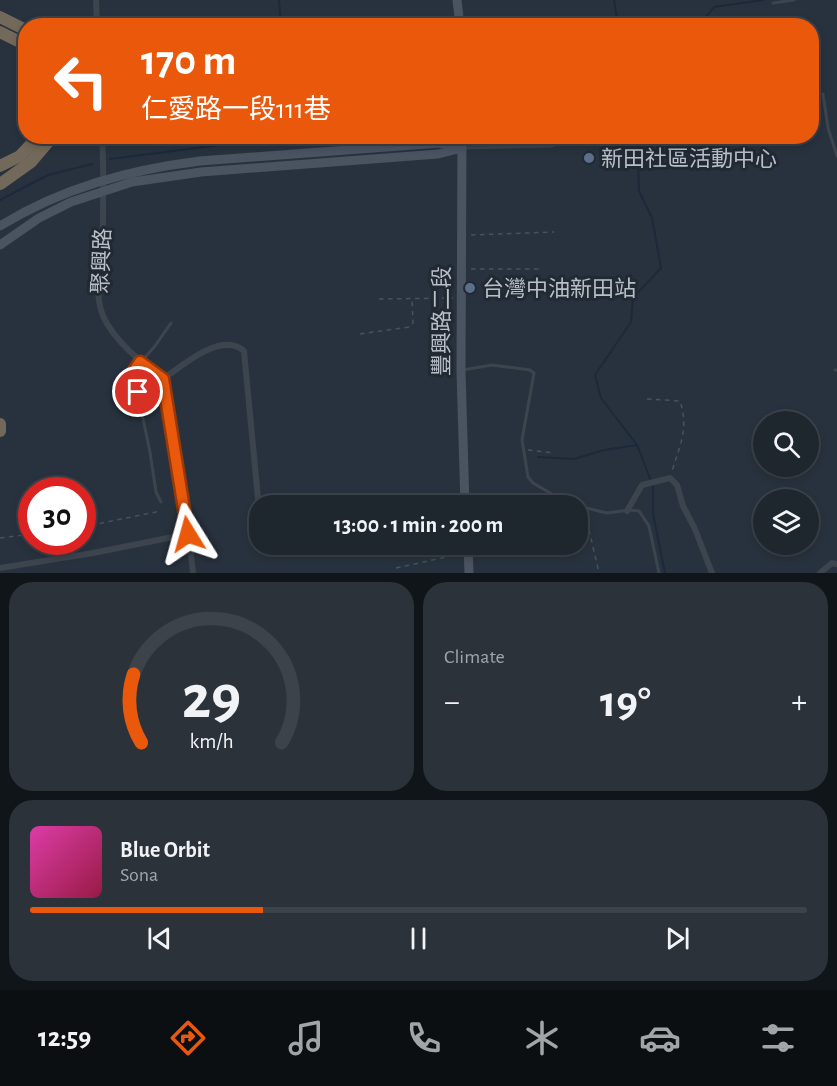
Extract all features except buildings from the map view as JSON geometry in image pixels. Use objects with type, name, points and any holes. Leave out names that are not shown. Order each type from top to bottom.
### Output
[{"type":"highway","points":[[0,17],[18,26]]},
{"type":"highway","points":[[0,32],[18,40]]},
{"type":"highway","points":[[0,166],[20,156],[31,144]]},
{"type":"highway","points":[[0,184],[31,162],[46,144]]},
{"type":"highway","points":[[0,424],[0,431]]},
{"type":"street","points":[[96,0],[97,18]]},
{"type":"street","points":[[457,0],[459,18]]},
{"type":"street","name":"聚興路","points":[[102,144],[103,219],[98,292],[100,307],[107,323],[140,362],[163,379]]},
{"type":"street","points":[[0,226],[68,191],[154,168],[200,161],[427,144]]},
{"type":"street","points":[[444,144],[462,148]]},
{"type":"street","name":"豐興路二段","points":[[462,144],[461,371],[465,495]]},
{"type":"street","points":[[0,245],[56,210],[102,191],[132,182],[189,173],[438,154],[462,148]]},
{"type":"street","points":[[193,573],[163,379],[190,359],[221,344],[234,344],[244,351],[258,495]]},
{"type":"street","points":[[627,511],[642,485],[670,478],[677,485],[683,506],[696,529],[712,573]]},
{"type":"street","points":[[0,568],[93,554],[188,534]]},
{"type":"street","points":[[468,555],[469,573]]},
{"type":"street","points":[[820,573],[832,563],[837,564]]},
{"type":"lane","points":[[773,3],[794,0]]},
{"type":"lane","points":[[823,94],[828,128],[837,156]]},
{"type":"lane","points":[[462,148],[557,144]]},
{"type":"lane","points":[[161,502],[156,492],[134,371],[171,323]]},
{"type":"lane","points":[[461,371],[492,365],[530,370],[534,373],[522,440],[528,477],[533,483],[553,495]]},
{"type":"lane","points":[[588,508],[607,513],[639,511],[649,526],[659,573]]},
{"type":"path","points":[[460,235],[555,232]]},
{"type":"path","points":[[461,268],[539,269]]},
{"type":"path","points":[[379,299],[462,298]]},
{"type":"path","points":[[360,334],[409,327],[413,323],[412,299]]},
{"type":"path","points":[[647,399],[680,401],[685,417],[682,438],[670,478]]},
{"type":"path","points":[[524,449],[554,453]]},
{"type":"path","points":[[96,524],[156,512],[161,502]]},
{"type":"path","points":[[588,528],[599,573]]},
{"type":"path","points":[[0,538],[18,536]]},
{"type":"path","points":[[396,568],[443,555]]},
{"type":"waterway","points":[[279,0],[280,18]]},
{"type":"waterway","points":[[614,0],[617,18]]},
{"type":"waterway","points":[[705,18],[714,7],[763,0]]},
{"type":"waterway","points":[[110,159],[228,144]]},
{"type":"waterway","points":[[637,144],[639,191],[652,218],[661,268],[633,298],[631,322],[595,375],[601,398],[637,445],[653,486],[653,514],[665,573]]},
{"type":"waterway","points":[[0,200],[48,175],[92,164]]},
{"type":"waterway","points":[[538,457],[574,459],[604,450],[637,445]]},
{"type":"place","name":"新田社區活動中心","points":[[589,158]]},
{"type":"place","name":"台灣中油新田站","points":[[470,288]]},
{"type":"route","points":[[138,392],[134,371],[140,362],[163,379],[186,510],[188,534]]}]
